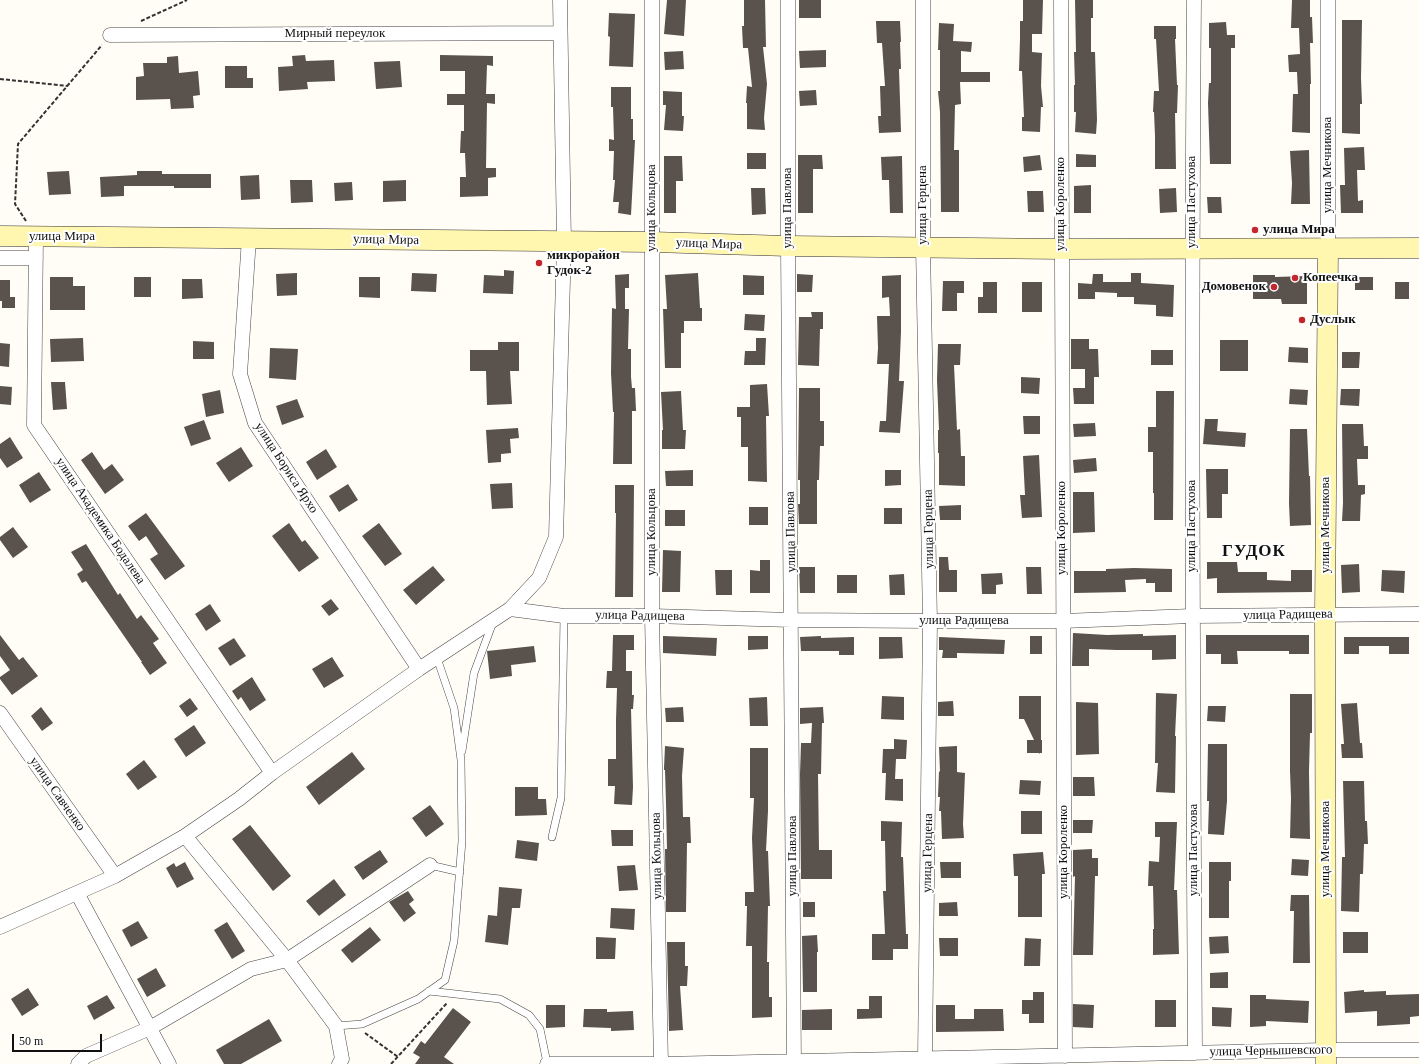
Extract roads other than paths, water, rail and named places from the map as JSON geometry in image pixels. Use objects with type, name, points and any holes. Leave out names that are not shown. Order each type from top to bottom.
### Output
[{"type":"main road","name":"улица Мира","points":[[0,236],[652,242],[788,246],[1062,249],[1419,248]]},
{"type":"main road","name":"улица Мечникова","points":[[1326,1057],[1325,614],[1328,249]]},
{"type":"street","points":[[0,927],[115,876],[185,836],[239,799],[272,773],[419,669],[510,609],[539,578],[556,536],[564,242],[560,0]]},
{"type":"street","name":"улица Кольцова","points":[[652,0],[652,616],[661,1064]]},
{"type":"street","name":"улица Павлова","points":[[788,0],[788,246],[792,620],[794,1062]]},
{"type":"street","name":"улица Герцена","points":[[923,0],[923,247],[930,621],[925,1058]]},
{"type":"street","name":"улица Короленко","points":[[1061,0],[1065,1056]]},
{"type":"street","name":"улица Пастухова","points":[[1194,0],[1192,616],[1195,1053]]},
{"type":"street","name":"улица Мечникова","points":[[1328,0],[1328,249]]},
{"type":"street","name":"Мирный переулок","points":[[110,35],[560,33]]},
{"type":"street","name":"улица Академика Бодалева","points":[[36,236],[34,426],[272,773]]},
{"type":"street","name":"улица Бориса Ярхо","points":[[249,238],[240,374],[255,423],[419,669]]},
{"type":"street","points":[[0,258],[36,258]]},
{"type":"street","name":"улица Радищева","points":[[510,609],[564,616],[652,616],[792,620],[930,621],[1063,621],[1192,616],[1419,614]]},
{"type":"street","name":"улица Савченко","points":[[0,713],[115,876]]},
{"type":"street","points":[[185,836],[287,960],[336,1026],[342,1059],[339,1064]]},
{"type":"street","points":[[78,1064],[86,1056],[150,1028],[251,969],[287,960],[430,865]]},
{"type":"street","points":[[77,892],[170,1064]]},
{"type":"street","name":"улица Чернышевского","points":[[547,1064],[794,1062],[1195,1053],[1239,1058],[1326,1057],[1419,1050]]},
{"type":"lane","points":[[552,836],[561,798],[564,616]]},
{"type":"lane","points":[[461,760],[474,673],[494,620]]},
{"type":"lane","points":[[336,1026],[362,1024],[418,999],[445,980],[454,941],[460,872],[462,841],[461,760],[454,708],[437,658]]},
{"type":"lane","points":[[430,865],[460,872]]},
{"type":"lane","points":[[429,991],[500,999],[529,1015],[540,1029],[547,1064]]},
{"type":"place","name":"улица Мира","points":[[1255,230]]},
{"type":"place","name":"микрорайон Гудок-2","points":[[539,263]]},
{"type":"place","name":"Копеечка","points":[[1295,278]]},
{"type":"place","name":"Домовенок","points":[[1274,287]]},
{"type":"place","name":"Дуслык","points":[[1302,320]]},
{"type":"district","name":"ГУДОК","points":[[1254,552]]}]
